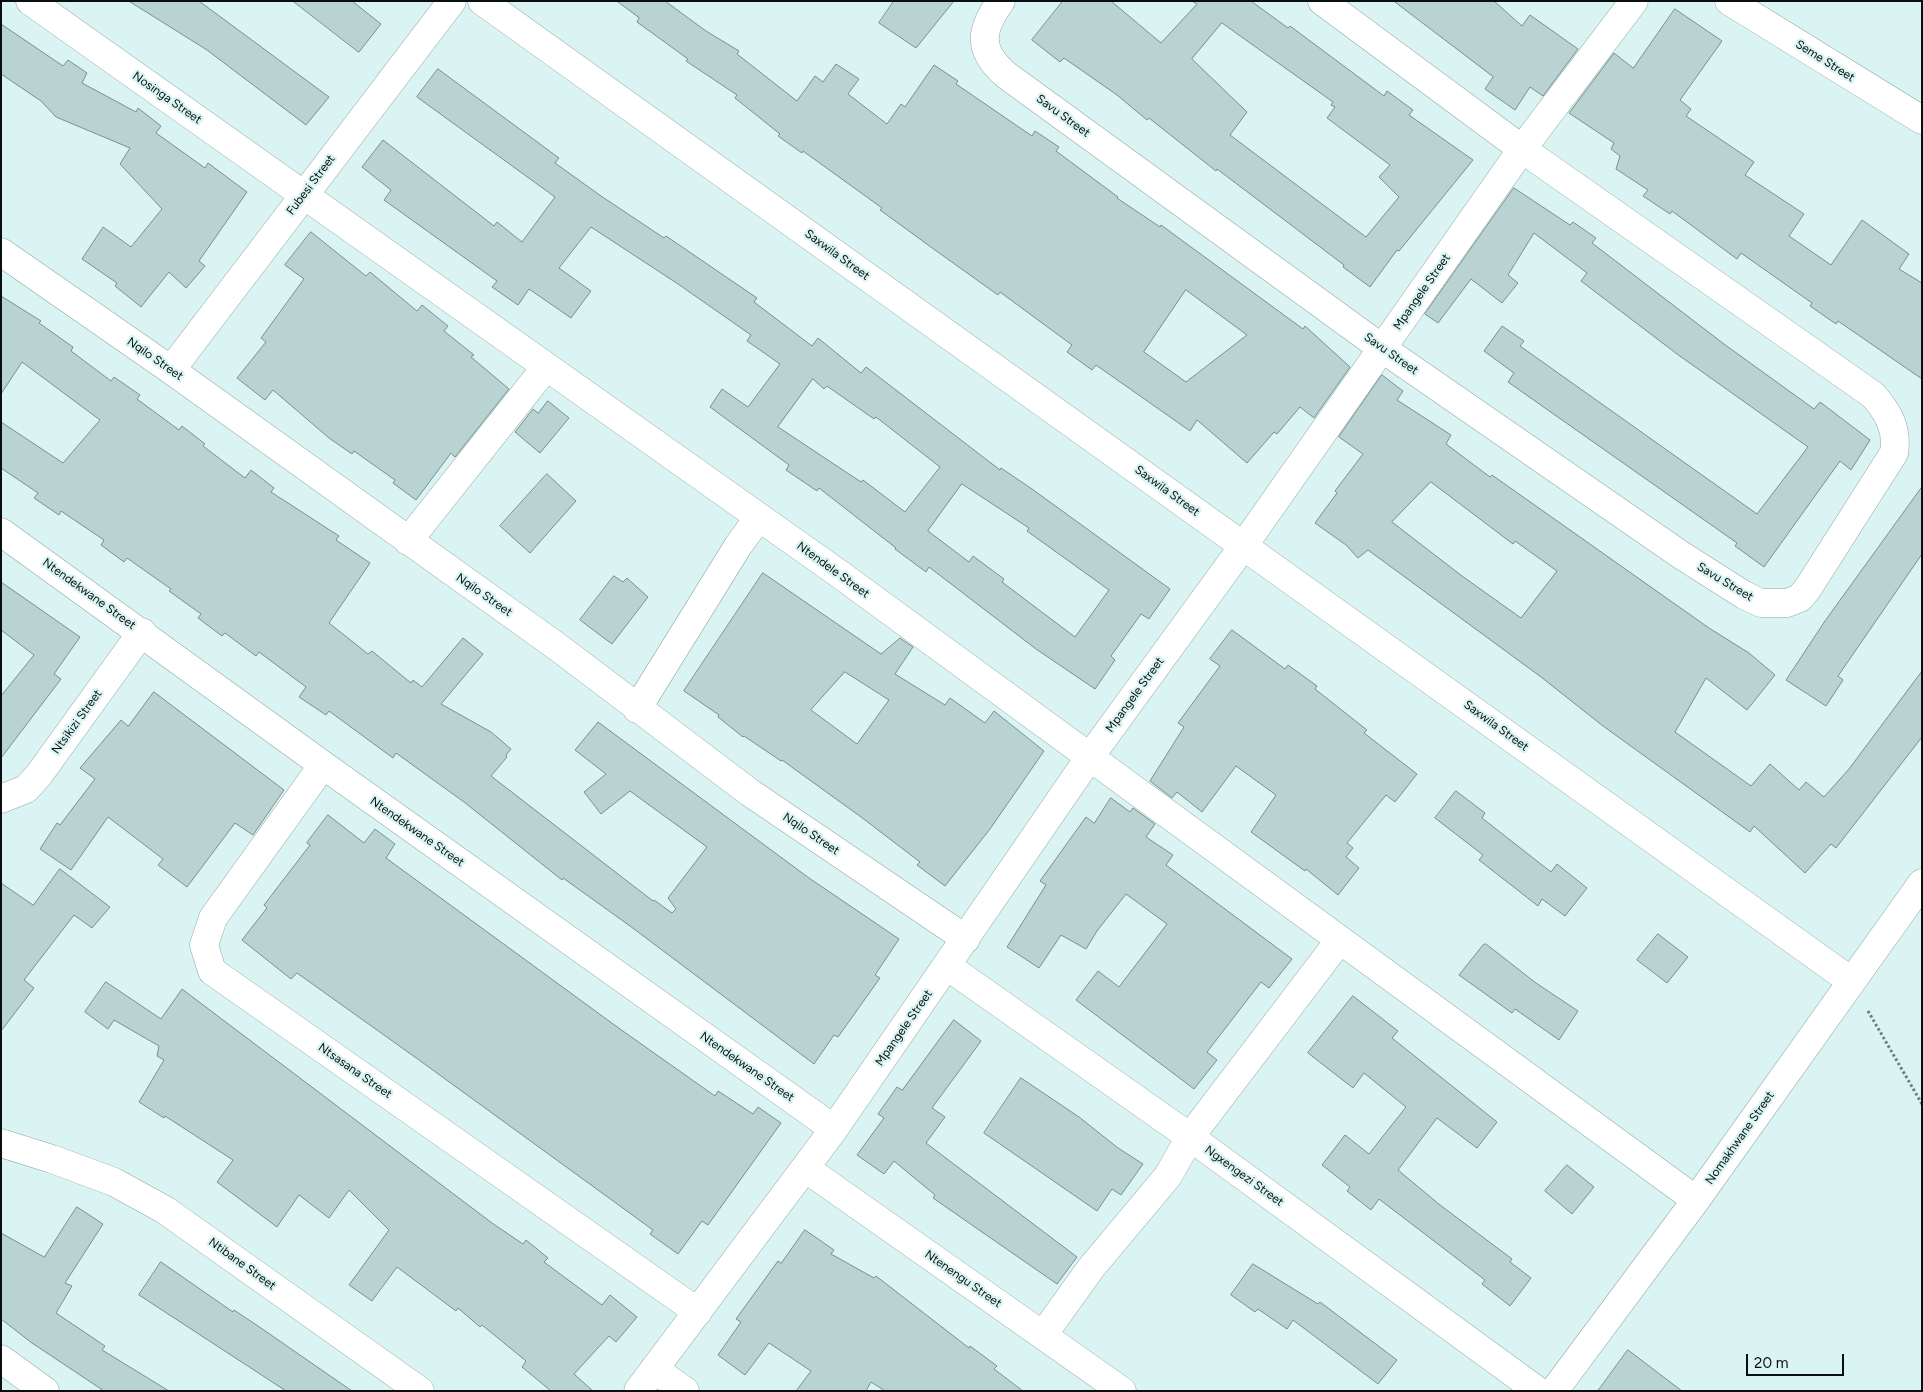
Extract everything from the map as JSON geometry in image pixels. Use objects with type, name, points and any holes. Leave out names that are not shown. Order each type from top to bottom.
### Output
[{"type":"street","name":"Nosinga Street","points":[[30,1],[546,367]]},
{"type":"street","name":"Fubesi Street","points":[[171,370],[452,1]]},
{"type":"street","name":"Saxwila Street","points":[[482,1],[1851,981]]},
{"type":"street","name":"Savu Street","points":[[1001,1],[984,30],[985,46],[994,64],[1000,70],[1382,349],[1681,555],[1744,596],[1761,603],[1787,603],[1800,598],[1894,453],[1896,441],[1889,416],[1873,395],[1522,149],[1322,1]]},
{"type":"street","name":"Mpangele Street","points":[[638,1391],[834,1129],[1089,758],[1244,546],[1522,149],[1634,1]]},
{"type":"street","name":"Seme Street","points":[[1729,1],[1922,120]]},
{"type":"street","name":"Nqilo Street","points":[[1,252],[171,370],[559,648],[637,709],[749,792],[966,939]]},
{"type":"street","name":"Ntendele Street","points":[[546,367],[759,517],[1696,1200]]},
{"type":"street","points":[[408,540],[546,367]]},
{"type":"street","points":[[637,709],[738,546],[759,517]]},
{"type":"street","name":"Ntendekwane Street","points":[[1,532],[142,632],[323,765],[834,1129]]},
{"type":"street","name":"Ntsikizi Street","points":[[1,799],[26,789],[38,776],[142,632]]},
{"type":"street","name":"Ntsasana Street","points":[[323,765],[213,918],[204,945],[212,971],[698,1312]]},
{"type":"street","name":"Nomakhwane Street","points":[[1554,1391],[1696,1200],[1922,883]]},
{"type":"street","points":[[1043,1335],[1082,1280],[1168,1176],[1190,1137],[1340,941]]},
{"type":"street","name":"Ngxengezi Street","points":[[947,966],[1190,1137],[1538,1391]]},
{"type":"street","name":"Ntibane Street","points":[[1,1143],[52,1159],[114,1182],[165,1210],[420,1391]]},
{"type":"street","name":"Ntenengu Street","points":[[805,1168],[1122,1391]]},
{"type":"street","points":[[1,1359],[44,1391]]},
{"type":"street","points":[[654,1369],[685,1391]]},
{"type":"path","points":[[1851,981],[1922,1104]]},
{"type":"building","points":[[129,1],[199,1],[329,97],[306,125],[207,50]]},
{"type":"building","points":[[293,1],[352,1],[381,24],[359,52]]},
{"type":"building","points":[[617,1],[665,1],[706,31],[739,51],[737,54],[797,101],[815,76],[823,82],[836,64],[859,79],[848,94],[887,124],[901,104],[905,107],[934,65],[958,81],[956,84],[1032,136],[1035,131],[1059,147],[1056,151],[1117,198],[1160,227],[1161,225],[1303,329],[1305,326],[1350,367],[1314,418],[1300,407],[1277,434],[1274,432],[1247,463],[1197,420],[1190,431],[1096,365],[1092,370],[1067,352],[1072,345],[1000,292],[998,295],[935,250],[880,210],[882,208],[803,151],[802,153],[778,136],[780,134],[735,98],[737,95],[686,61],[688,59],[637,22],[639,18]],"holes":[[[1186,290],[1247,335],[1186,382],[1144,352]]]},
{"type":"building","points":[[894,1],[954,1],[916,48],[879,23]]},
{"type":"building","points":[[1063,1],[1111,1],[1161,43],[1197,4],[1192,1],[1251,1],[1288,28],[1290,26],[1384,96],[1387,91],[1413,110],[1409,115],[1473,160],[1399,251],[1397,250],[1370,287],[1343,267],[1344,265],[1217,169],[1216,171],[1149,118],[1147,120],[1117,95],[1064,58],[1060,62],[1032,40]],"holes":[[[1222,23],[1333,102],[1331,105],[1335,107],[1327,118],[1390,165],[1379,177],[1399,197],[1366,237],[1230,135],[1247,112],[1192,59]]]},
{"type":"building","points":[[1394,1],[1494,1],[1522,26],[1530,15],[1578,49],[1543,96],[1530,87],[1515,110],[1485,89],[1493,77]]},
{"type":"building","points":[[1675,9],[1722,41],[1680,100],[1691,109],[1686,116],[1754,162],[1745,175],[1804,214],[1789,236],[1831,265],[1862,220],[1909,254],[1899,269],[1922,283],[1922,379],[1838,321],[1836,324],[1810,306],[1812,303],[1741,253],[1737,259],[1672,211],[1670,214],[1643,196],[1648,190],[1616,169],[1620,156],[1611,149],[1614,143],[1569,113],[1614,53],[1633,68]]},
{"type":"building","points":[[1,24],[63,66],[68,60],[87,73],[82,83],[136,112],[138,108],[161,126],[156,133],[205,168],[208,163],[247,192],[199,261],[205,266],[186,288],[169,272],[141,307],[115,286],[117,283],[82,259],[103,227],[131,247],[162,209],[120,164],[130,148],[56,117],[41,101],[1,74]]},
{"type":"building","points":[[438,69],[559,158],[555,163],[601,196],[664,238],[666,236],[757,298],[754,302],[812,346],[818,338],[861,373],[866,367],[1000,470],[1001,468],[1032,489],[1170,589],[1149,619],[1141,614],[1111,656],[1115,660],[1095,689],[1036,649],[929,567],[926,572],[819,488],[817,491],[786,470],[789,465],[710,407],[722,389],[748,407],[780,364],[747,341],[751,335],[678,284],[591,227],[559,268],[591,291],[571,318],[529,289],[518,305],[492,287],[497,281],[384,200],[391,190],[362,167],[383,140],[494,226],[497,222],[522,242],[555,197],[417,97]],"holes":[[[813,379],[824,389],[827,386],[874,419],[876,417],[940,467],[905,512],[863,480],[861,482],[778,427]],[[962,484],[1029,528],[1027,531],[1109,590],[1075,637],[1002,582],[1004,579],[973,556],[969,562],[928,531]]]},
{"type":"building","points":[[1514,188],[1570,225],[1573,222],[1596,238],[1592,243],[1724,344],[1814,409],[1820,402],[1870,440],[1851,470],[1840,461],[1764,567],[1735,546],[1737,543],[1508,382],[1514,373],[1484,351],[1502,326],[1524,341],[1520,346],[1757,514],[1808,447],[1677,354],[1581,281],[1587,273],[1534,233],[1508,275],[1518,283],[1502,303],[1471,279],[1438,323],[1425,314]]},
{"type":"building","points":[[311,232],[366,276],[370,272],[417,311],[422,305],[448,326],[444,331],[474,355],[471,357],[509,389],[455,457],[451,453],[416,500],[393,483],[395,480],[354,451],[352,454],[329,438],[273,390],[265,400],[237,378],[266,342],[261,338],[304,279],[285,265]]},
{"type":"building","points":[[1,296],[41,321],[39,323],[73,347],[71,351],[111,381],[114,377],[140,395],[137,399],[179,430],[182,426],[205,444],[203,446],[245,478],[251,470],[274,488],[271,492],[339,536],[336,540],[370,563],[329,623],[368,654],[372,651],[411,683],[413,680],[422,687],[463,638],[483,654],[441,704],[491,732],[511,749],[506,755],[507,757],[491,776],[653,901],[672,913],[676,909],[668,898],[707,847],[630,791],[601,814],[584,792],[606,774],[575,750],[598,722],[809,878],[899,939],[875,975],[880,978],[838,1037],[834,1035],[814,1064],[630,926],[563,878],[562,880],[464,802],[396,753],[393,758],[329,711],[326,715],[299,697],[306,687],[259,652],[256,656],[225,633],[222,636],[198,618],[201,614],[169,591],[171,589],[127,558],[124,562],[101,545],[104,540],[61,511],[59,515],[34,498],[38,493],[1,468],[1,422],[63,463],[100,420],[22,362],[1,394]]},
{"type":"building","points":[[1382,375],[1403,391],[1397,400],[1451,435],[1446,444],[1490,477],[1492,475],[1709,628],[1749,653],[1775,675],[1747,710],[1706,678],[1675,732],[1751,786],[1770,764],[1799,790],[1806,782],[1824,797],[1849,769],[1922,671],[1922,737],[1836,848],[1831,844],[1805,873],[1754,826],[1750,832],[1603,726],[1541,677],[1368,550],[1358,558],[1346,545],[1315,523],[1337,493],[1335,491],[1363,454],[1339,437]],"holes":[[[1431,482],[1513,544],[1515,541],[1557,571],[1521,618],[1462,576],[1392,522]]]},
{"type":"building","points":[[548,401],[569,418],[540,453],[515,432],[533,409],[538,413]]},
{"type":"building","points":[[547,474],[576,501],[530,553],[500,526]]},
{"type":"building","points":[[1922,487],[1922,554],[1838,676],[1843,680],[1826,706],[1786,680],[1825,621]]},
{"type":"building","points":[[763,573],[881,654],[900,638],[913,647],[895,674],[945,705],[950,698],[985,723],[994,711],[1044,751],[990,829],[945,886],[917,865],[920,862],[861,817],[782,760],[743,737],[718,717],[719,715],[684,691]],"holes":[[[845,672],[889,700],[857,744],[811,710]]]},
{"type":"building","points":[[614,576],[623,582],[627,578],[648,597],[612,644],[580,620]]},
{"type":"building","points":[[1,582],[80,637],[54,674],[61,679],[1,758],[1,696],[34,655],[1,630]]},
{"type":"building","points":[[1232,630],[1285,669],[1288,665],[1317,686],[1315,689],[1367,730],[1364,733],[1417,774],[1395,802],[1386,795],[1347,843],[1353,848],[1346,857],[1359,868],[1338,895],[1306,869],[1305,871],[1251,832],[1276,795],[1236,766],[1202,812],[1177,792],[1172,798],[1150,781],[1184,727],[1178,723],[1220,666],[1210,659]]},
{"type":"building","points":[[154,692],[284,790],[253,835],[235,823],[187,887],[158,865],[163,859],[108,817],[71,870],[40,849],[57,823],[60,825],[95,779],[80,768],[121,720],[128,726]]},
{"type":"building","points":[[1456,791],[1485,813],[1482,818],[1551,872],[1557,864],[1587,888],[1565,916],[1542,899],[1538,906],[1479,860],[1483,855],[1435,818]]},
{"type":"building","points":[[1111,798],[1130,812],[1133,808],[1155,824],[1146,837],[1173,855],[1166,865],[1292,959],[1269,988],[1261,982],[1207,1052],[1217,1060],[1194,1089],[1076,1000],[1098,971],[1119,987],[1167,924],[1126,894],[1097,931],[1086,949],[1061,935],[1039,968],[1007,947],[1046,885],[1040,881],[1086,817],[1094,823]]},
{"type":"building","points":[[328,815],[364,843],[375,829],[395,844],[386,858],[620,1029],[715,1096],[718,1091],[753,1114],[758,1107],[781,1123],[708,1225],[702,1221],[678,1254],[650,1234],[653,1230],[419,1060],[297,973],[291,979],[242,940],[267,908],[264,905],[310,845],[307,843]]},
{"type":"building","points":[[60,869],[110,907],[92,928],[74,915],[24,980],[34,988],[1,1031],[1,883],[33,905]]},
{"type":"building","points":[[1658,934],[1688,957],[1667,983],[1637,960]]},
{"type":"building","points":[[1486,944],[1536,983],[1578,1011],[1559,1040],[1515,1009],[1512,1013],[1459,975],[1483,945]]},
{"type":"building","points":[[106,982],[161,1019],[182,989],[492,1223],[523,1244],[526,1240],[548,1258],[544,1262],[602,1305],[610,1295],[637,1317],[616,1342],[609,1336],[574,1374],[593,1391],[551,1391],[522,1367],[526,1361],[482,1325],[480,1327],[458,1308],[456,1311],[397,1267],[372,1301],[349,1285],[389,1230],[349,1190],[329,1218],[299,1195],[277,1227],[217,1182],[233,1160],[165,1116],[164,1118],[139,1102],[164,1060],[157,1056],[159,1046],[114,1020],[108,1029],[85,1012]]},
{"type":"building","points":[[1353,996],[1398,1031],[1392,1038],[1497,1122],[1477,1148],[1437,1118],[1398,1170],[1440,1205],[1512,1259],[1510,1262],[1531,1278],[1510,1306],[1482,1284],[1485,1280],[1379,1199],[1371,1210],[1347,1191],[1350,1187],[1322,1165],[1345,1135],[1369,1154],[1406,1107],[1364,1073],[1353,1088],[1308,1053]]},
{"type":"building","points":[[954,1020],[981,1041],[932,1108],[945,1117],[926,1143],[1077,1257],[1057,1284],[933,1198],[935,1195],[894,1161],[884,1174],[857,1155],[884,1118],[878,1114],[897,1087],[902,1090]]},
{"type":"building","points":[[1021,1078],[1079,1117],[1118,1148],[1143,1164],[1121,1195],[1112,1189],[1097,1211],[984,1133]]},
{"type":"building","points":[[1567,1165],[1594,1187],[1572,1214],[1545,1191]]},
{"type":"building","points":[[77,1207],[103,1224],[65,1283],[72,1286],[56,1313],[105,1346],[102,1350],[169,1391],[104,1391],[32,1343],[1,1319],[1,1233],[44,1257]]},
{"type":"building","points":[[805,1230],[834,1250],[831,1254],[874,1278],[876,1276],[969,1348],[970,1346],[997,1366],[994,1369],[1023,1391],[885,1391],[871,1382],[866,1391],[796,1391],[811,1371],[769,1343],[745,1375],[718,1355],[741,1322],[736,1319],[778,1261],[781,1263]]},
{"type":"building","points":[[161,1262],[352,1391],[286,1391],[139,1295]]},
{"type":"building","points":[[1253,1264],[1318,1304],[1320,1302],[1397,1360],[1378,1384],[1293,1320],[1287,1329],[1258,1309],[1255,1312],[1231,1295]]},
{"type":"building","points":[[1628,1350],[1682,1391],[1598,1391]]}]
